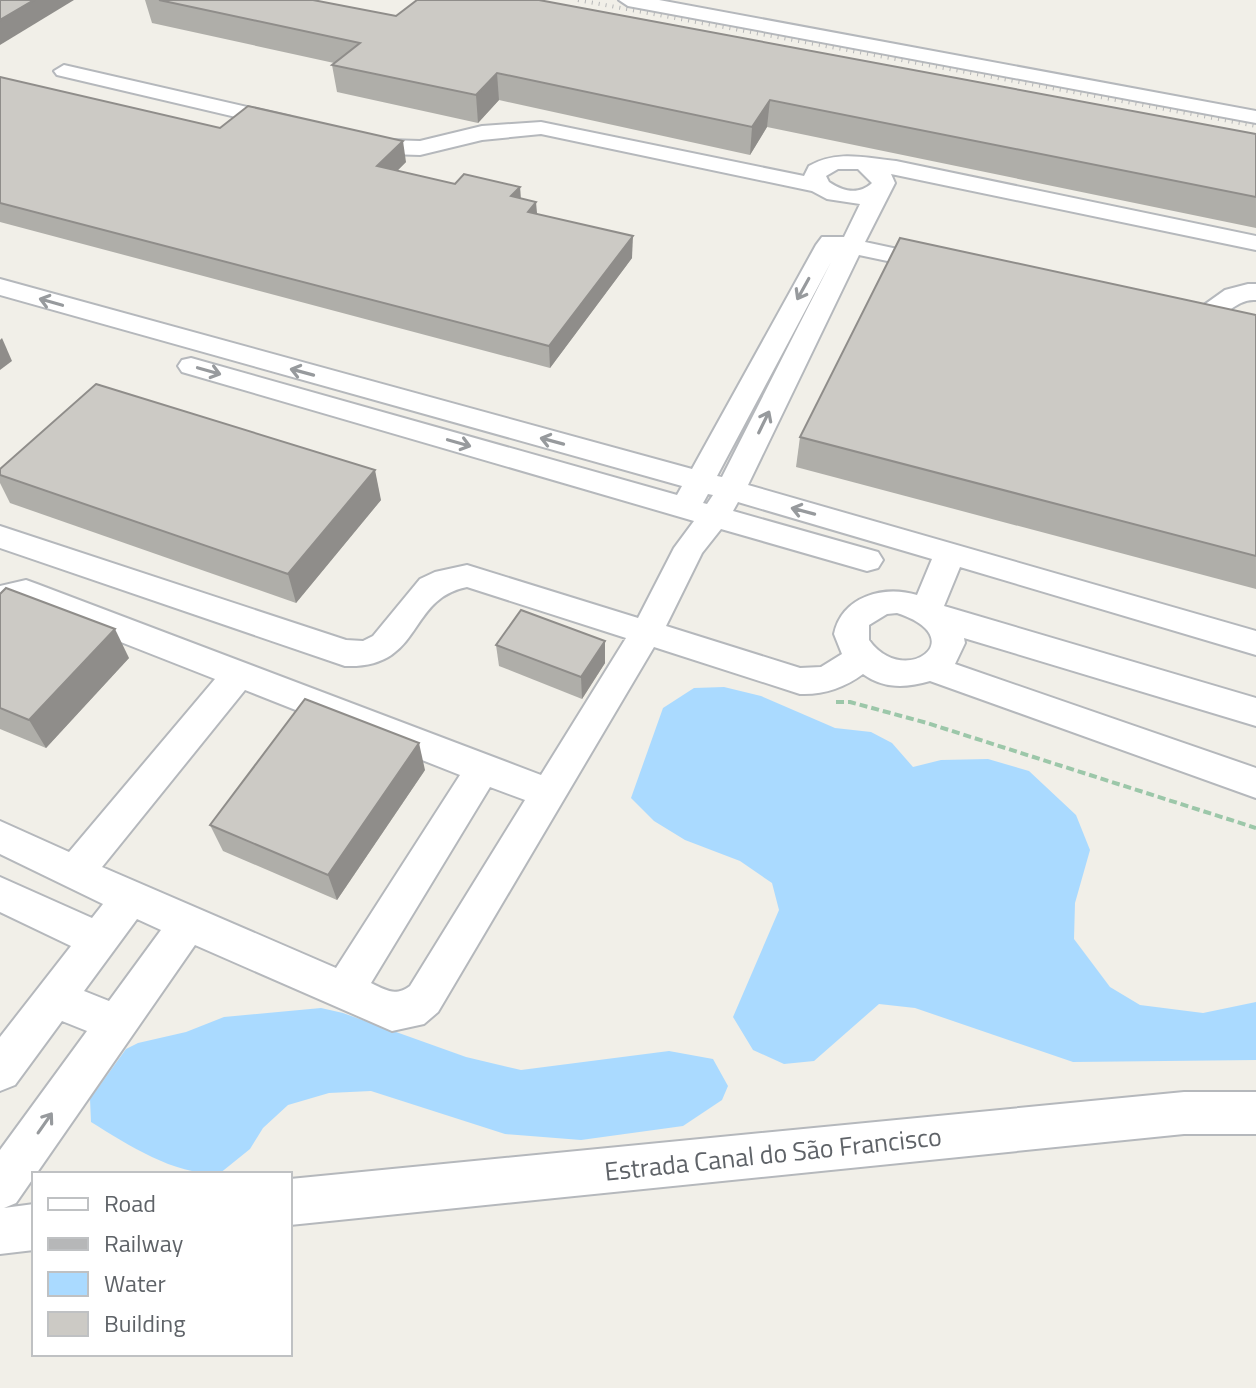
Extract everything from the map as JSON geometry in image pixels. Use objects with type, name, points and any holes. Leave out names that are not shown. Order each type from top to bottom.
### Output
[{"type":"street","points":[[628,0],[1256,117]]},
{"type":"street","points":[[64,71],[311,129]]},
{"type":"street","points":[[220,129],[249,114]]},
{"type":"street","points":[[341,136],[388,147],[420,148],[482,133],[541,128],[747,173],[822,182],[852,198],[926,175]]},
{"type":"street","points":[[822,182],[838,162],[866,165],[1256,243]]},
{"type":"street","points":[[689,548],[692,495],[771,348],[881,187],[880,173],[866,165]]},
{"type":"street","points":[[822,182],[831,226],[841,244],[958,269]]},
{"type":"street","points":[[0,837],[130,898],[392,1012],[410,1010],[424,999],[646,633],[689,548],[723,503],[797,355],[841,244]]},
{"type":"street","points":[[0,287],[409,429],[692,495],[873,546],[950,553],[1256,643]]},
{"type":"street","points":[[1158,311],[1198,318],[1239,292],[1256,292]]},
{"type":"street","points":[[0,308],[428,407],[692,495]]},
{"type":"street","points":[[771,348],[797,355]]},
{"type":"street","points":[[409,429],[428,407]]},
{"type":"street","points":[[0,537],[345,653],[368,653],[383,646],[429,586],[446,577],[467,576],[800,681],[812,683],[836,677],[862,656]]},
{"type":"street","points":[[870,606],[864,581],[873,546]]},
{"type":"street","points":[[933,614],[950,553]]},
{"type":"street","points":[[0,598],[26,592],[549,794]]},
{"type":"street","points":[[1256,712],[898,601],[870,606],[853,623],[854,645],[862,656],[887,671],[903,674],[932,669],[1256,783]]},
{"type":"street","points":[[932,669],[949,651],[946,628],[933,614]]},
{"type":"street","points":[[76,871],[238,675]]},
{"type":"street","points":[[344,991],[483,768]]},
{"type":"street","points":[[0,894],[99,940]]},
{"type":"street","points":[[0,1071],[130,898]]},
{"type":"street","points":[[38,1172],[116,1024],[189,922]]},
{"type":"street","points":[[56,998],[116,1024]]},
{"type":"street","name":"Estrada Canal do São Francisco","points":[[292,1202],[1184,1113],[1256,1113]]},
{"type":"street","points":[[9,1226],[32,1183]]},
{"type":"path","points":[[835,702],[850,702],[927,723],[1256,828]]},
{"type":"water","points":[[724,687],[761,696],[835,728],[871,732],[892,743],[913,767],[941,760],[988,759],[1029,771],[1076,815],[1090,850],[1075,903],[1074,939],[1110,987],[1140,1005],[1203,1013],[1256,1002],[1256,1060],[1073,1062],[915,1008],[879,1004],[814,1061],[784,1064],[753,1050],[733,1017],[779,910],[772,883],[740,861],[685,840],[654,821],[631,798],[663,708],[694,688]]},
{"type":"water","points":[[321,1008],[466,1057],[521,1070],[669,1051],[713,1059],[728,1086],[722,1100],[683,1126],[581,1140],[505,1134],[371,1091],[329,1093],[288,1105],[263,1128],[250,1149],[221,1172],[198,1172],[168,1164],[91,1122],[90,1099],[126,1049],[138,1043],[186,1032],[224,1017]]},
{"type":"building","points":[[0,0],[34,0],[0,20]]},
{"type":"building","points":[[159,0],[313,0],[396,16],[417,0],[539,0],[1256,134],[1256,197],[770,100],[752,127],[497,73],[476,95],[332,65],[360,43]]},
{"type":"building","points":[[0,77],[220,128],[248,106],[403,141],[377,166],[455,184],[464,174],[520,187],[511,196],[536,202],[528,212],[633,236],[549,346],[0,203]]},
{"type":"building","points":[[900,238],[1256,315],[1256,556],[800,437]]},
{"type":"building","points":[[96,384],[375,470],[288,574],[0,475],[0,469]]},
{"type":"building","points":[[6,588],[115,629],[29,720],[0,708],[0,594]]},
{"type":"building","points":[[521,610],[605,641],[581,677],[496,645]]},
{"type":"building","points":[[305,699],[419,743],[328,875],[210,825]]},
{"type":"railway","points":[[578,0],[1256,126]]}]
